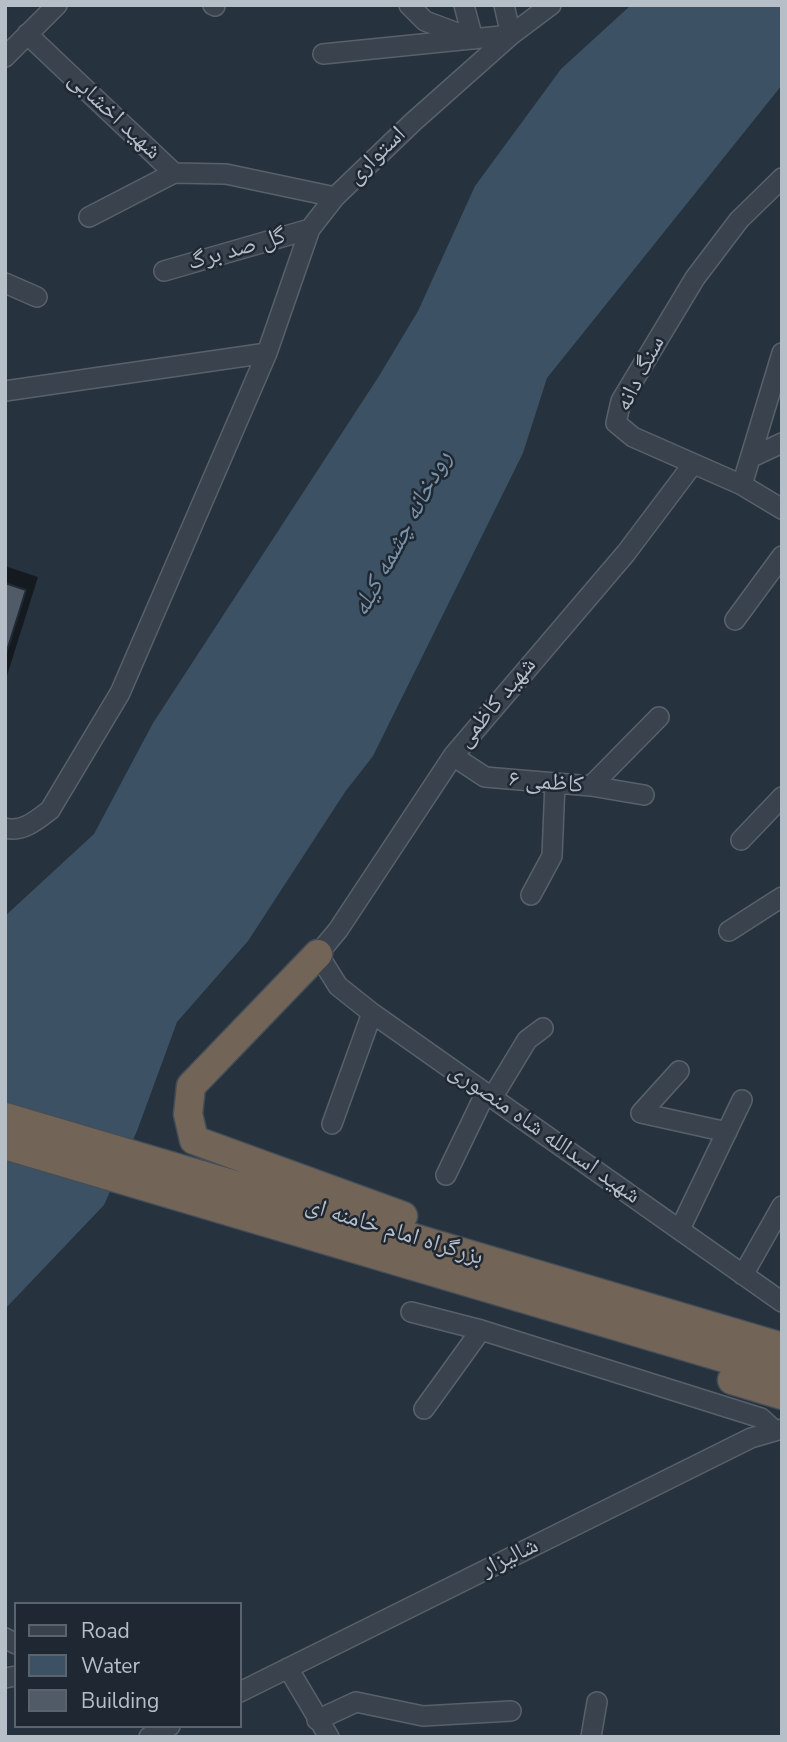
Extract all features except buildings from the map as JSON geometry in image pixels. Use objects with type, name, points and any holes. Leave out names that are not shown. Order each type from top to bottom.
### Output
[{"type":"highway","points":[[318,954],[191,1086],[188,1115],[194,1140],[427,1225],[482,1258]]},
{"type":"highway","name":"بزرگراه امام خامنه ای","points":[[5,1116],[350,1247],[782,1375]]},
{"type":"highway","name":"بزرگراه امام خامنه ای","points":[[5,1145],[155,1175],[482,1258],[782,1347]]},
{"type":"highway","points":[[350,1247],[559,1326],[782,1395]]},
{"type":"street","points":[[5,57],[57,5]]},
{"type":"street","points":[[409,5],[425,21],[473,39]]},
{"type":"street","points":[[464,5],[473,39]]},
{"type":"street","points":[[323,54],[511,35],[504,5]]},
{"type":"street","name":"استواری","points":[[5,828],[12,830],[33,824],[50,810],[120,694],[267,353],[310,229],[335,197],[412,122],[511,35],[551,5]]},
{"type":"street","name":"شهید اخشابی","points":[[27,34],[174,173],[226,174],[335,197]]},
{"type":"street","points":[[89,217],[174,173]]},
{"type":"street","name":"سنگ دانه","points":[[782,178],[739,220],[695,278],[621,401],[616,423],[633,437],[742,485],[782,509]]},
{"type":"street","name":"گل صد برگ","points":[[164,271],[310,229]]},
{"type":"street","points":[[5,284],[37,297]]},
{"type":"street","points":[[5,391],[267,353]]},
{"type":"street","points":[[742,485],[782,353]]},
{"type":"street","points":[[750,458],[782,443]]},
{"type":"street","name":"شهید کاظمی","points":[[318,954],[338,930],[453,756],[626,553],[694,464]]},
{"type":"street","points":[[735,620],[782,555]]},
{"type":"street","points":[[591,786],[659,717]]},
{"type":"street","name":"کاظمی ۶","points":[[453,756],[485,777],[591,786],[644,795]]},
{"type":"street","points":[[531,895],[552,856],[555,783]]},
{"type":"street","points":[[741,840],[782,797]]},
{"type":"street","points":[[729,931],[782,897]]},
{"type":"street","name":"شهید اسدالله شاه منصوری","points":[[318,954],[338,986],[372,1013],[782,1302]]},
{"type":"street","points":[[332,1124],[372,1013]]},
{"type":"street","points":[[446,1175],[488,1096],[527,1040],[543,1028]]},
{"type":"street","points":[[679,1071],[641,1113],[727,1132]]},
{"type":"street","points":[[680,1229],[743,1100]]},
{"type":"street","points":[[743,1275],[782,1206]]},
{"type":"street","points":[[411,1312],[481,1330],[761,1418],[778,1429]]},
{"type":"street","points":[[424,1409],[481,1330]]},
{"type":"street","name":"شالیزار","points":[[242,1691],[778,1429]]},
{"type":"street","points":[[288,1668],[329,1737]]},
{"type":"street","points":[[317,1720],[356,1702],[423,1716],[511,1711]]},
{"type":"street","points":[[591,1737],[597,1702]]},
{"type":"street","points":[[149,1737],[166,1728]]},
{"type":"water","name":"رودخانه چشمه کیله","points":[[631,5],[782,5],[782,85],[547,378],[523,453],[373,756],[345,792],[248,941],[177,1022],[137,1131],[104,1205],[5,1309],[5,916],[94,834],[153,723],[379,376],[418,311],[475,186],[561,69]]}]
